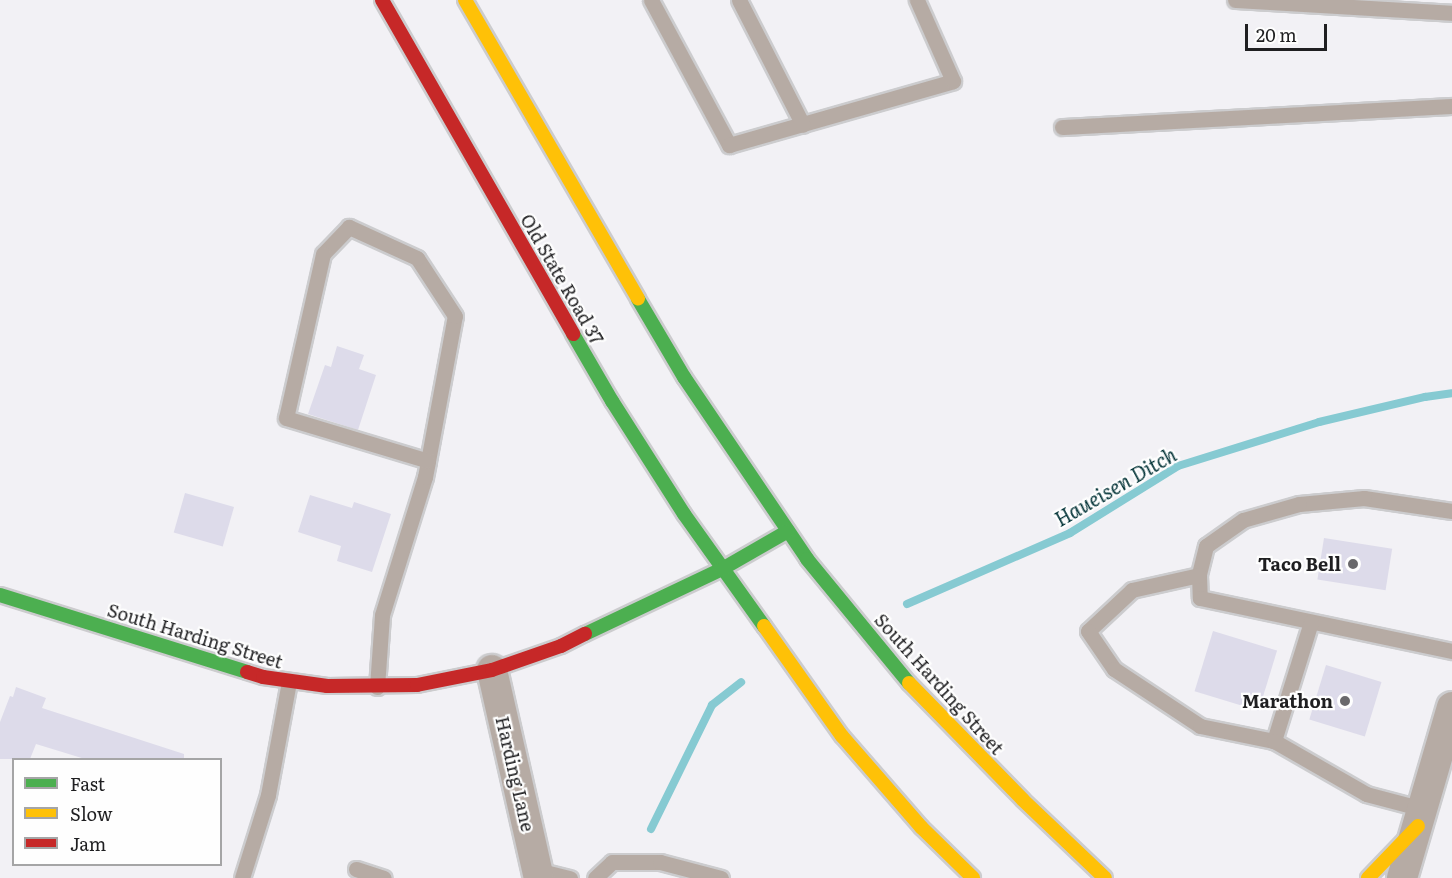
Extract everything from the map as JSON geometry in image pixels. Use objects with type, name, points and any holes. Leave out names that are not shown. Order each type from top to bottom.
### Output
[{"type":"main road","name":"Old State Road 37","points":[[382,0],[612,401],[722,569]]},
{"type":"main road","points":[[465,0],[684,377],[788,531]]},
{"type":"main road","name":"South Harding Street","points":[[0,595],[250,674],[289,682],[327,686],[377,687],[442,681],[492,670],[561,646],[722,569],[788,531],[807,559],[905,679],[1023,800],[1105,878]]},
{"type":"main road","points":[[722,569],[842,736],[921,827],[973,878]]},
{"type":"main road","points":[[1368,878],[1421,818]]},
{"type":"street","name":"Harding Lane","points":[[492,670],[538,874]]},
{"type":"street","points":[[1402,878],[1446,745],[1452,707]]},
{"type":"lane","points":[[651,0],[729,144],[953,81],[917,0]]},
{"type":"lane","points":[[739,0],[803,125]]},
{"type":"lane","points":[[1235,0],[1452,14]]},
{"type":"lane","points":[[1062,127],[1452,106]]},
{"type":"lane","points":[[377,687],[382,615],[428,460],[455,316],[417,258],[350,227],[323,254],[286,418],[428,460]]},
{"type":"lane","points":[[1452,511],[1365,498],[1299,504],[1243,520],[1206,546],[1199,575],[1200,598],[1452,651]]},
{"type":"lane","points":[[1199,575],[1132,590],[1088,631],[1114,669],[1200,726],[1274,741],[1366,794],[1421,818]]},
{"type":"lane","points":[[1274,741],[1311,622]]},
{"type":"lane","points":[[242,878],[268,795],[289,682]]},
{"type":"lane","points":[[595,878],[612,862],[660,862],[721,878]]},
{"type":"lane","points":[[356,869],[384,878]]},
{"type":"lane","points":[[538,874],[570,878]]},
{"type":"building","points":[[337,346],[364,355],[359,369],[376,375],[358,430],[308,414],[325,365],[331,367]]},
{"type":"building","points":[[185,493],[234,507],[223,546],[174,532]]},
{"type":"building","points":[[310,495],[352,508],[354,502],[391,514],[372,572],[337,561],[341,546],[298,532]]},
{"type":"building","name":"Taco Bell","points":[[1324,538],[1392,549],[1386,590],[1317,579]]},
{"type":"building","points":[[1213,631],[1277,651],[1259,711],[1195,691]]},
{"type":"building","name":"Marathon","points":[[1326,665],[1381,682],[1365,736],[1309,720]]},
{"type":"building","points":[[16,687],[46,698],[42,708],[184,754],[184,758],[82,758],[36,744],[30,758],[0,759],[0,722],[10,696],[13,697]]},
{"type":"waterway","name":"Haueisen Ditch","points":[[907,604],[1070,533],[1178,466],[1319,422],[1425,397],[1452,393]]},
{"type":"waterway","name":"Haueisen Ditch","points":[[651,829],[712,705],[741,682]]},
{"type":"traffic: fast","points":[[638,299],[684,377],[807,559],[909,683]]},
{"type":"traffic: fast","points":[[573,334],[612,401],[684,514],[764,626]]},
{"type":"traffic: fast","points":[[585,634],[722,569],[788,531]]},
{"type":"traffic: fast","points":[[0,595],[247,672]]},
{"type":"traffic: slow","points":[[465,0],[638,299]]},
{"type":"traffic: slow","points":[[764,626],[842,736],[921,827],[973,878]]},
{"type":"traffic: slow","points":[[909,683],[1023,800],[1105,878]]},
{"type":"traffic: slow","points":[[1368,878],[1418,826]]},
{"type":"traffic: jam","points":[[382,0],[573,334]]},
{"type":"traffic: jam","points":[[247,672],[263,677],[327,686],[417,685],[492,670],[561,646],[585,634]]},
{"type":"place","name":"Taco Bell","points":[[1353,564]]},
{"type":"place","name":"Marathon","points":[[1345,701]]}]
